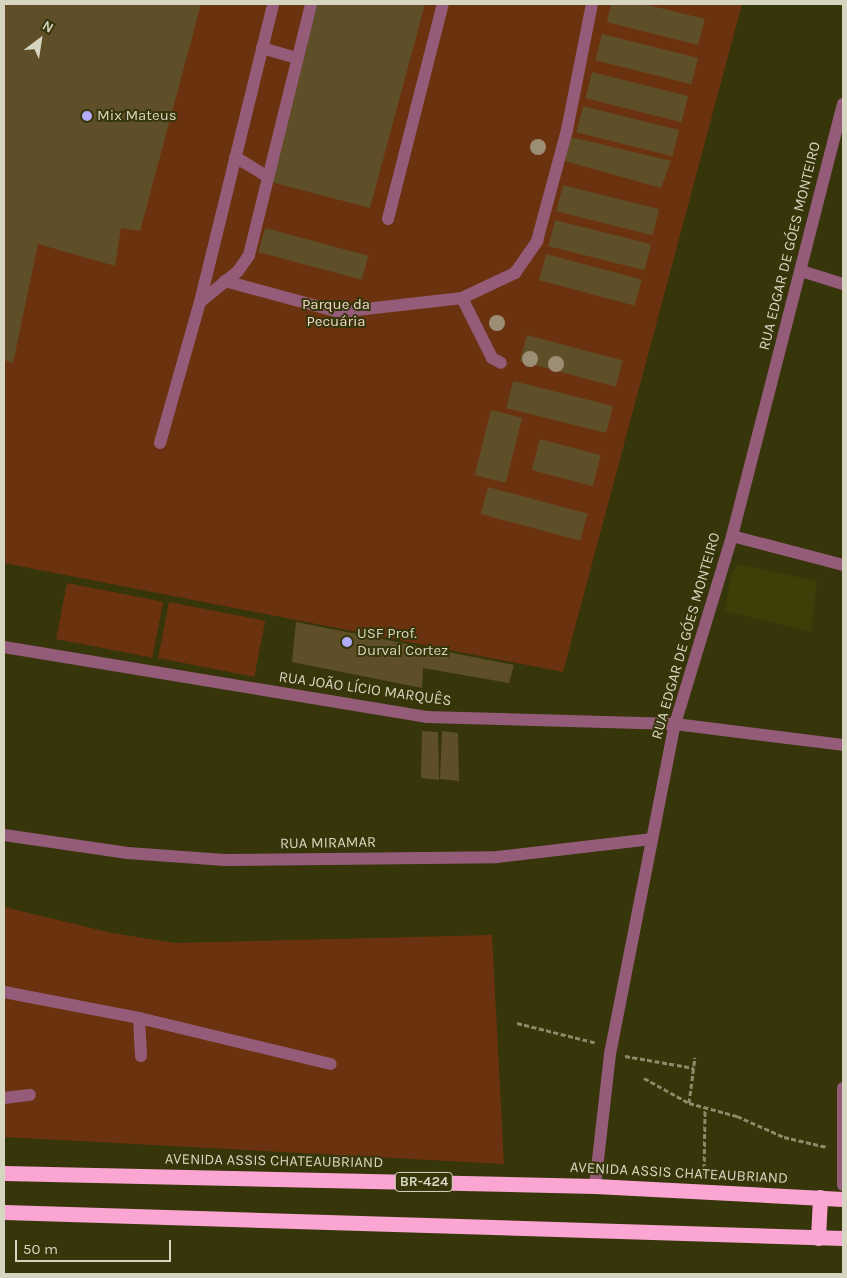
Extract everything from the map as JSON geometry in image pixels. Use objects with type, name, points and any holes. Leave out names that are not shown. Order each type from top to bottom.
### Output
[{"type":"highway","name":"AVENIDA ASSIS CHATEAUBRIAND","points":[[4,1173],[595,1186],[843,1198]]},
{"type":"highway","points":[[818,1238],[820,1197]]},
{"type":"highway","points":[[4,1212],[843,1238]]},
{"type":"street","points":[[160,443],[200,302],[273,4]]},
{"type":"street","points":[[200,302],[245,263],[249,255],[311,4]]},
{"type":"street","points":[[388,219],[442,4]]},
{"type":"street","points":[[226,281],[339,312],[462,298],[516,273],[538,241],[567,130],[592,4]]},
{"type":"street","points":[[262,48],[297,58]]},
{"type":"street","name":"RUA EDGAR DE GÓES MONTEIRO","points":[[595,1186],[611,1050],[675,724],[732,536],[843,104]]},
{"type":"street","points":[[234,158],[267,176]]},
{"type":"street","points":[[801,271],[843,284]]},
{"type":"street","points":[[462,298],[492,358],[501,363]]},
{"type":"street","points":[[732,536],[843,565]]},
{"type":"street","name":"RUA JOÃO LÍCIO MARQUÊS","points":[[4,647],[426,717],[675,724],[843,745]]},
{"type":"street","name":"RUA MIRAMAR","points":[[4,834],[128,853],[225,860],[497,857],[652,839]]},
{"type":"street","points":[[4,992],[139,1018],[331,1064]]},
{"type":"street","points":[[139,1018],[141,1056]]},
{"type":"street","points":[[843,1088],[843,1185]]},
{"type":"street","points":[[4,1098],[30,1095]]},
{"type":"path","points":[[517,1024],[611,1050],[694,1068]]},
{"type":"path","points":[[689,1103],[695,1057]]},
{"type":"path","points":[[644,1078],[689,1103],[705,1109],[737,1116],[784,1137],[842,1150]]},
{"type":"path","points":[[704,1190],[705,1109]]},
{"type":"shaded area","points":[[738,564],[817,581],[811,632],[725,611],[730,579]]},
{"type":"green space","name":"Parque da Pecuária","points":[[4,4],[742,4],[563,672],[4,563]]},
{"type":"green space","points":[[67,583],[163,602],[152,658],[56,639]]},
{"type":"green space","points":[[169,602],[265,621],[254,677],[158,658]]},
{"type":"green space","points":[[4,907],[112,933],[175,943],[492,935],[504,1164],[4,1137]]},
{"type":"building","name":"Mix Mateus","points":[[4,4],[201,4],[140,231],[121,228],[115,266],[38,244],[13,363],[4,360]]},
{"type":"building","points":[[316,4],[425,4],[370,208],[271,182]]},
{"type":"building","points":[[611,4],[644,4],[705,19],[698,45],[607,22]]},
{"type":"building","points":[[602,34],[698,58],[692,84],[595,60]]},
{"type":"building","points":[[592,72],[688,96],[682,122],[585,98]]},
{"type":"building","points":[[583,106],[679,130],[673,156],[576,132]]},
{"type":"building","points":[[571,137],[671,161],[661,188],[565,161]]},
{"type":"building","points":[[563,185],[659,209],[653,235],[556,211]]},
{"type":"building","points":[[555,220],[651,244],[645,270],[548,246]]},
{"type":"building","points":[[265,228],[368,256],[362,280],[259,252]]},
{"type":"building","points":[[546,254],[642,280],[635,306],[539,280]]},
{"type":"building","points":[[527,335],[623,361],[616,387],[520,361]]},
{"type":"building","points":[[513,381],[613,406],[606,433],[506,408]]},
{"type":"building","points":[[491,410],[522,418],[506,483],[475,475]]},
{"type":"building","points":[[540,439],[601,455],[593,486],[532,470]]},
{"type":"building","points":[[488,487],[587,514],[580,541],[481,514]]},
{"type":"building","name":"USF Prof. Durval Cortez","points":[[296,622],[514,665],[509,683],[423,668],[422,688],[292,662]]},
{"type":"building","points":[[422,731],[438,732],[439,780],[421,778]]},
{"type":"building","points":[[442,731],[458,733],[459,781],[440,779]]},
{"type":"place","name":"Mix Mateus","points":[[87,116]]},
{"type":"place","name":"USF Prof. Durval Cortez","points":[[347,642]]}]
